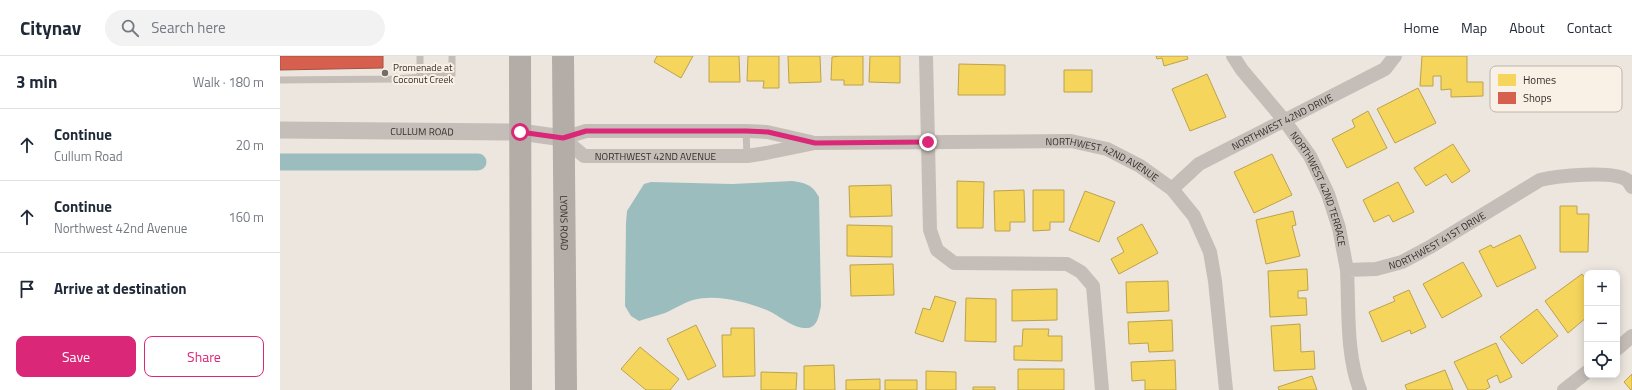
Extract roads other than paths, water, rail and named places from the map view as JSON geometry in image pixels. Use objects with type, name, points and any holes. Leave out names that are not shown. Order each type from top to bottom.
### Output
[{"type":"main road","points":[[520,56],[521,390]]},
{"type":"main road","name":"LYONS ROAD","points":[[563,56],[566,390]]},
{"type":"street","points":[[926,56],[930,230],[937,250],[954,263],[1067,264],[1081,272],[1093,286],[1102,390]]},
{"type":"street","name":"NORTHWEST 42ND TERRACE","points":[[1233,56],[1242,70],[1284,120],[1310,156],[1328,194],[1340,228],[1347,270]]},
{"type":"street","name":"NORTHWEST 42ND DRIVE","points":[[1172,188],[1199,164],[1385,69],[1395,57]]},
{"type":"street","name":"CULLUM ROAD","points":[[280,130],[520,132],[563,138]]},
{"type":"street","name":"NORTHWEST 42ND AVENUE","points":[[563,138],[586,131],[746,131],[768,132],[815,143]]},
{"type":"street","name":"NORTHWEST 42ND AVENUE","points":[[563,138],[584,156],[747,156],[815,143],[1070,140],[1107,149],[1140,166],[1172,188],[1194,216],[1210,252],[1215,281],[1226,390]]},
{"type":"street","name":"NORTHWEST 41ST DRIVE","points":[[1347,270],[1376,269],[1402,262],[1540,180],[1556,176],[1611,175],[1626,180],[1632,187]]},
{"type":"street","points":[[1347,270],[1351,355],[1356,380],[1360,390]]},
{"type":"street","points":[[1620,346],[1632,336]]},
{"type":"street","points":[[1564,390],[1584,374]]},
{"type":"lane","points":[[420,56],[420,78]]},
{"type":"lane","points":[[280,80],[420,78],[452,75],[452,56]]},
{"type":"lane","points":[[746,131],[747,156]]},
{"type":"water","points":[[792,181],[808,185],[814,189],[819,197],[821,306],[818,320],[814,325],[808,328],[802,328],[791,324],[770,311],[747,303],[720,298],[702,298],[693,300],[665,313],[639,321],[631,316],[625,306],[627,211],[644,184],[651,182],[732,184]]},
{"type":"waterway","points":[[280,162],[478,162]]},
{"type":"place","name":"Promenade at Coconut Creek","points":[[385,73]]}]
